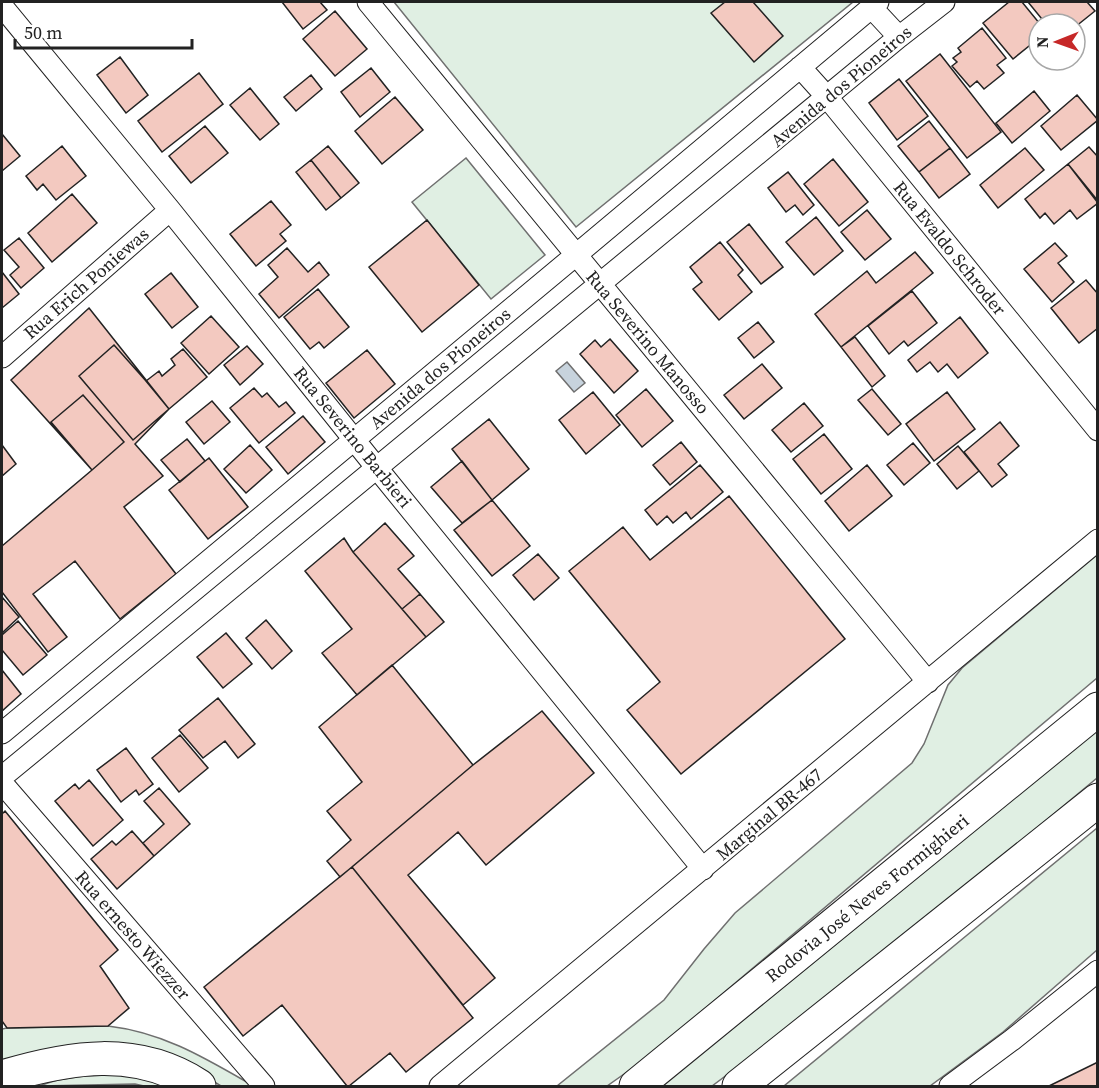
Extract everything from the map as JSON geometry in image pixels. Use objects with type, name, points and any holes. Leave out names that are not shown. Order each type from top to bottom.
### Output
[{"type":"highway","name":"Rodovia José Neves Formighieri","points":[[636,1086],[1098,709]]},
{"type":"highway","points":[[739,1086],[1098,800]]},
{"type":"highway","points":[[609,1086],[685,1047]]},
{"type":"highway","points":[[2,1077],[60,1063],[87,1059],[123,1059],[148,1063],[188,1079],[199,1086]]},
{"type":"street","name":"Rua Severino Manosso","points":[[368,2],[927,682]]},
{"type":"street","name":"Avenida dos Pioneiros","points":[[2,777],[944,2]]},
{"type":"street","name":"Avenida dos Pioneiros","points":[[2,733],[874,4]]},
{"type":"street","points":[[874,4],[899,37]]},
{"type":"street","name":"Rua Severino Barbieri","points":[[2,6],[703,869]]},
{"type":"street","name":"Rua Evaldo Schroder","points":[[800,67],[827,97],[1098,430]]},
{"type":"street","name":"Rua Erich Poniewas","points":[[2,357],[170,210]]},
{"type":"street","points":[[251,525],[275,551]]},
{"type":"street","name":"Marginal BR-467","points":[[440,1086],[1098,540]]},
{"type":"street","points":[[122,632],[144,659]]},
{"type":"street","name":"Rua ernesto Wiezzer","points":[[2,783],[264,1086]]},
{"type":"street","points":[[950,1086],[1012,1040],[1098,970]]},
{"type":"green space","points":[[394,2],[853,2],[576,227]]},
{"type":"green space","points":[[466,158],[545,255],[491,299],[412,202]]},
{"type":"green space","points":[[1097,555],[1097,678],[644,1060],[607,1086],[557,1086],[664,1000],[735,913],[912,763],[924,744],[948,685],[962,668]]},
{"type":"green space","points":[[1097,730],[1097,778],[854,980],[712,1086],[663,1086]]},
{"type":"green space","points":[[1097,828],[1097,950],[1003,1032],[930,1086],[784,1086]]},
{"type":"green space","points":[[108,1026],[145,1033],[179,1046],[212,1062],[251,1086],[221,1086],[172,1056],[2,1066],[2,1029]]},
{"type":"green space","points":[[135,1075],[172,1086],[135,1084],[39,1086],[74,1077]]},
{"type":"shaded area","points":[[567,362],[585,383],[574,392],[556,371]]},
{"type":"building","points":[[282,2],[320,2],[327,10],[303,29]]},
{"type":"building","points":[[725,2],[753,2],[783,36],[754,62],[711,13]]},
{"type":"building","points":[[1009,2],[1022,2],[1030,12],[1027,12],[1027,48],[1013,59],[983,23]]},
{"type":"building","points":[[1028,2],[1087,2],[1095,11],[1087,17],[1087,12],[1036,12]]},
{"type":"building","points":[[335,11],[367,49],[335,76],[303,39]]},
{"type":"building","points":[[982,28],[1006,58],[997,65],[1004,73],[984,89],[977,81],[970,87],[952,66],[957,62],[953,58],[961,52],[958,48]]},
{"type":"building","points":[[940,54],[1001,132],[967,158],[906,81]]},
{"type":"building","points":[[120,57],[148,95],[126,113],[97,75]]},
{"type":"building","points":[[371,68],[390,92],[360,117],[341,92]]},
{"type":"building","points":[[199,73],[223,104],[162,152],[138,121]]},
{"type":"building","points":[[311,75],[322,89],[296,111],[284,97]]},
{"type":"building","points":[[899,79],[928,116],[897,140],[869,103]]},
{"type":"building","points":[[250,88],[279,124],[260,140],[230,105]]},
{"type":"building","points":[[1034,91],[1050,111],[1012,143],[996,123]]},
{"type":"building","points":[[1077,95],[1098,120],[1061,150],[1041,126]]},
{"type":"building","points":[[395,97],[423,130],[382,164],[355,131]]},
{"type":"building","points":[[929,121],[950,148],[919,172],[898,146]]},
{"type":"building","points":[[205,126],[228,153],[191,183],[169,156]]},
{"type":"building","points":[[2,134],[20,156],[2,171]]},
{"type":"building","points":[[62,146],[86,176],[56,200],[43,184],[37,190],[26,176]]},
{"type":"building","points":[[328,146],[359,183],[341,198],[311,160]]},
{"type":"building","points":[[1089,147],[1098,157],[1098,201],[1068,164]]},
{"type":"building","points":[[950,148],[970,174],[939,198],[919,172]]},
{"type":"building","points":[[1025,148],[1044,170],[998,208],[980,185]]},
{"type":"building","points":[[833,159],[868,202],[839,226],[804,184]]},
{"type":"building","points":[[311,160],[341,198],[326,210],[296,172]]},
{"type":"building","points":[[1068,164],[1098,203],[1077,219],[1070,210],[1054,224],[1045,213],[1040,218],[1025,199]]},
{"type":"building","points":[[788,172],[814,205],[803,215],[795,205],[786,212],[768,188]]},
{"type":"building","points":[[72,194],[97,223],[52,262],[28,233]]},
{"type":"building","points":[[271,201],[291,225],[280,234],[286,241],[256,266],[230,234]]},
{"type":"building","points":[[867,210],[891,239],[865,260],[841,232]]},
{"type":"building","points":[[816,217],[843,251],[814,275],[786,242]]},
{"type":"building","points":[[427,220],[479,285],[422,332],[369,267]]},
{"type":"building","points":[[749,224],[783,267],[761,284],[727,242]]},
{"type":"building","points":[[19,238],[44,268],[21,288],[10,275],[19,267],[4,250]]},
{"type":"building","points":[[720,242],[743,270],[738,275],[752,292],[719,320],[693,289],[702,282],[690,267]]},
{"type":"building","points":[[1055,243],[1067,256],[1058,263],[1074,282],[1052,302],[1024,269]]},
{"type":"building","points":[[287,248],[308,272],[319,262],[329,275],[279,318],[259,294],[278,277],[268,265]]},
{"type":"building","points":[[915,252],[933,273],[841,347],[815,314],[867,271],[876,283]]},
{"type":"building","points":[[2,272],[19,294],[2,308]]},
{"type":"building","points":[[171,273],[198,307],[172,328],[145,294]]},
{"type":"building","points":[[1086,280],[1098,294],[1098,328],[1079,343],[1051,308]]},
{"type":"building","points":[[318,289],[349,327],[324,348],[319,342],[310,349],[284,317]]},
{"type":"building","points":[[912,291],[937,323],[908,346],[904,341],[889,354],[868,326]]},
{"type":"building","points":[[89,308],[169,409],[135,444],[163,476],[124,507],[176,574],[120,619],[75,561],[33,594],[67,637],[48,652],[2,592],[2,546],[92,470],[11,380]]},
{"type":"building","points":[[211,316],[239,347],[209,374],[181,343]]},
{"type":"building","points":[[960,317],[988,353],[958,378],[947,364],[938,372],[930,362],[917,372],[908,360]]},
{"type":"building","points":[[758,322],[774,342],[754,358],[738,338]]},
{"type":"building","points":[[855,337],[885,376],[872,387],[841,347]]},
{"type":"building","points":[[610,339],[638,371],[614,393],[580,354],[595,340],[601,347]]},
{"type":"building","points":[[114,345],[169,409],[133,440],[79,376]]},
{"type":"building","points":[[247,346],[263,364],[240,385],[224,365]]},
{"type":"building","points":[[183,349],[207,377],[169,409],[146,381],[159,371],[162,376],[175,365],[171,359]]},
{"type":"building","points":[[367,350],[395,384],[354,418],[326,383]]},
{"type":"building","points":[[762,364],[782,388],[744,419],[724,395]]},
{"type":"building","points":[[254,388],[262,397],[267,393],[279,407],[286,402],[295,413],[259,443],[230,408]]},
{"type":"building","points":[[646,389],[673,421],[642,447],[616,415]]},
{"type":"building","points":[[872,389],[901,424],[888,435],[858,400]]},
{"type":"building","points":[[593,392],[620,425],[586,454],[559,420]]},
{"type":"building","points":[[947,392],[975,429],[934,461],[906,424]]},
{"type":"building","points":[[83,395],[124,442],[92,470],[51,422]]},
{"type":"building","points":[[212,401],[230,422],[204,444],[186,422]]},
{"type":"building","points":[[804,403],[823,426],[791,452],[772,430]]},
{"type":"building","points":[[303,416],[325,442],[288,474],[266,447]]},
{"type":"building","points":[[489,419],[529,469],[492,500],[452,449]]},
{"type":"building","points":[[1000,422],[1019,446],[998,464],[1007,475],[992,487],[964,452]]},
{"type":"building","points":[[824,434],[852,469],[821,494],[793,459]]},
{"type":"building","points":[[187,439],[205,461],[180,482],[161,460]]},
{"type":"building","points":[[681,442],[697,462],[670,485],[653,465]]},
{"type":"building","points":[[913,443],[930,463],[904,485],[887,465]]},
{"type":"building","points":[[2,445],[16,464],[2,476]]},
{"type":"building","points":[[250,445],[272,470],[246,493],[224,469]]},
{"type":"building","points":[[958,446],[979,471],[957,489],[937,464]]},
{"type":"building","points":[[209,458],[248,507],[208,539],[169,490]]},
{"type":"building","points":[[462,461],[492,500],[462,523],[431,487]]},
{"type":"building","points":[[700,465],[723,492],[691,519],[686,512],[673,523],[667,516],[657,525],[645,510]]},
{"type":"building","points":[[867,465],[892,496],[849,531],[825,501]]},
{"type":"building","points":[[729,496],[845,639],[681,774],[627,710],[660,682],[569,571],[623,527],[650,560]]},
{"type":"building","points":[[492,500],[530,546],[492,576],[454,530]]},
{"type":"building","points":[[385,523],[414,556],[398,569],[420,594],[402,609],[353,552]]},
{"type":"building","points":[[344,538],[353,552],[426,637],[357,695],[322,653],[352,629],[305,571]]},
{"type":"building","points":[[538,554],[559,578],[534,600],[513,575]]},
{"type":"building","points":[[420,594],[444,622],[426,637],[402,609]]},
{"type":"building","points":[[2,597],[19,617],[2,633]]},
{"type":"building","points":[[266,620],[292,651],[272,669],[246,638]]},
{"type":"building","points":[[18,621],[47,655],[23,675],[2,650],[2,635]]},
{"type":"building","points":[[226,633],[252,664],[223,688],[197,657]]},
{"type":"building","points":[[392,665],[473,765],[340,877],[327,861],[351,840],[327,811],[362,782],[319,727]]},
{"type":"building","points":[[2,670],[21,694],[2,711]]},
{"type":"building","points":[[218,698],[255,744],[238,758],[225,741],[203,758],[179,730]]},
{"type":"building","points":[[542,711],[594,773],[486,865],[458,832],[408,875],[495,978],[463,1005],[352,867],[473,765]]},
{"type":"building","points":[[180,735],[208,768],[179,792],[152,758]]},
{"type":"building","points":[[126,748],[153,784],[139,795],[136,790],[121,802],[97,770]]},
{"type":"building","points":[[89,780],[123,820],[93,846],[55,801],[75,784],[79,789]]},
{"type":"building","points":[[159,788],[190,824],[154,856],[143,843],[164,824],[144,801]]},
{"type":"building","points":[[5,811],[118,950],[100,966],[129,1008],[108,1026],[7,1028],[2,1021],[2,814]]},
{"type":"building","points":[[132,831],[154,856],[117,889],[91,859],[112,841],[116,845]]},
{"type":"building","points":[[352,867],[473,1018],[406,1072],[390,1053],[347,1086],[282,1005],[243,1036],[204,987]]},
{"type":"building","points":[[1098,1062],[1098,1086],[1049,1086]]}]
